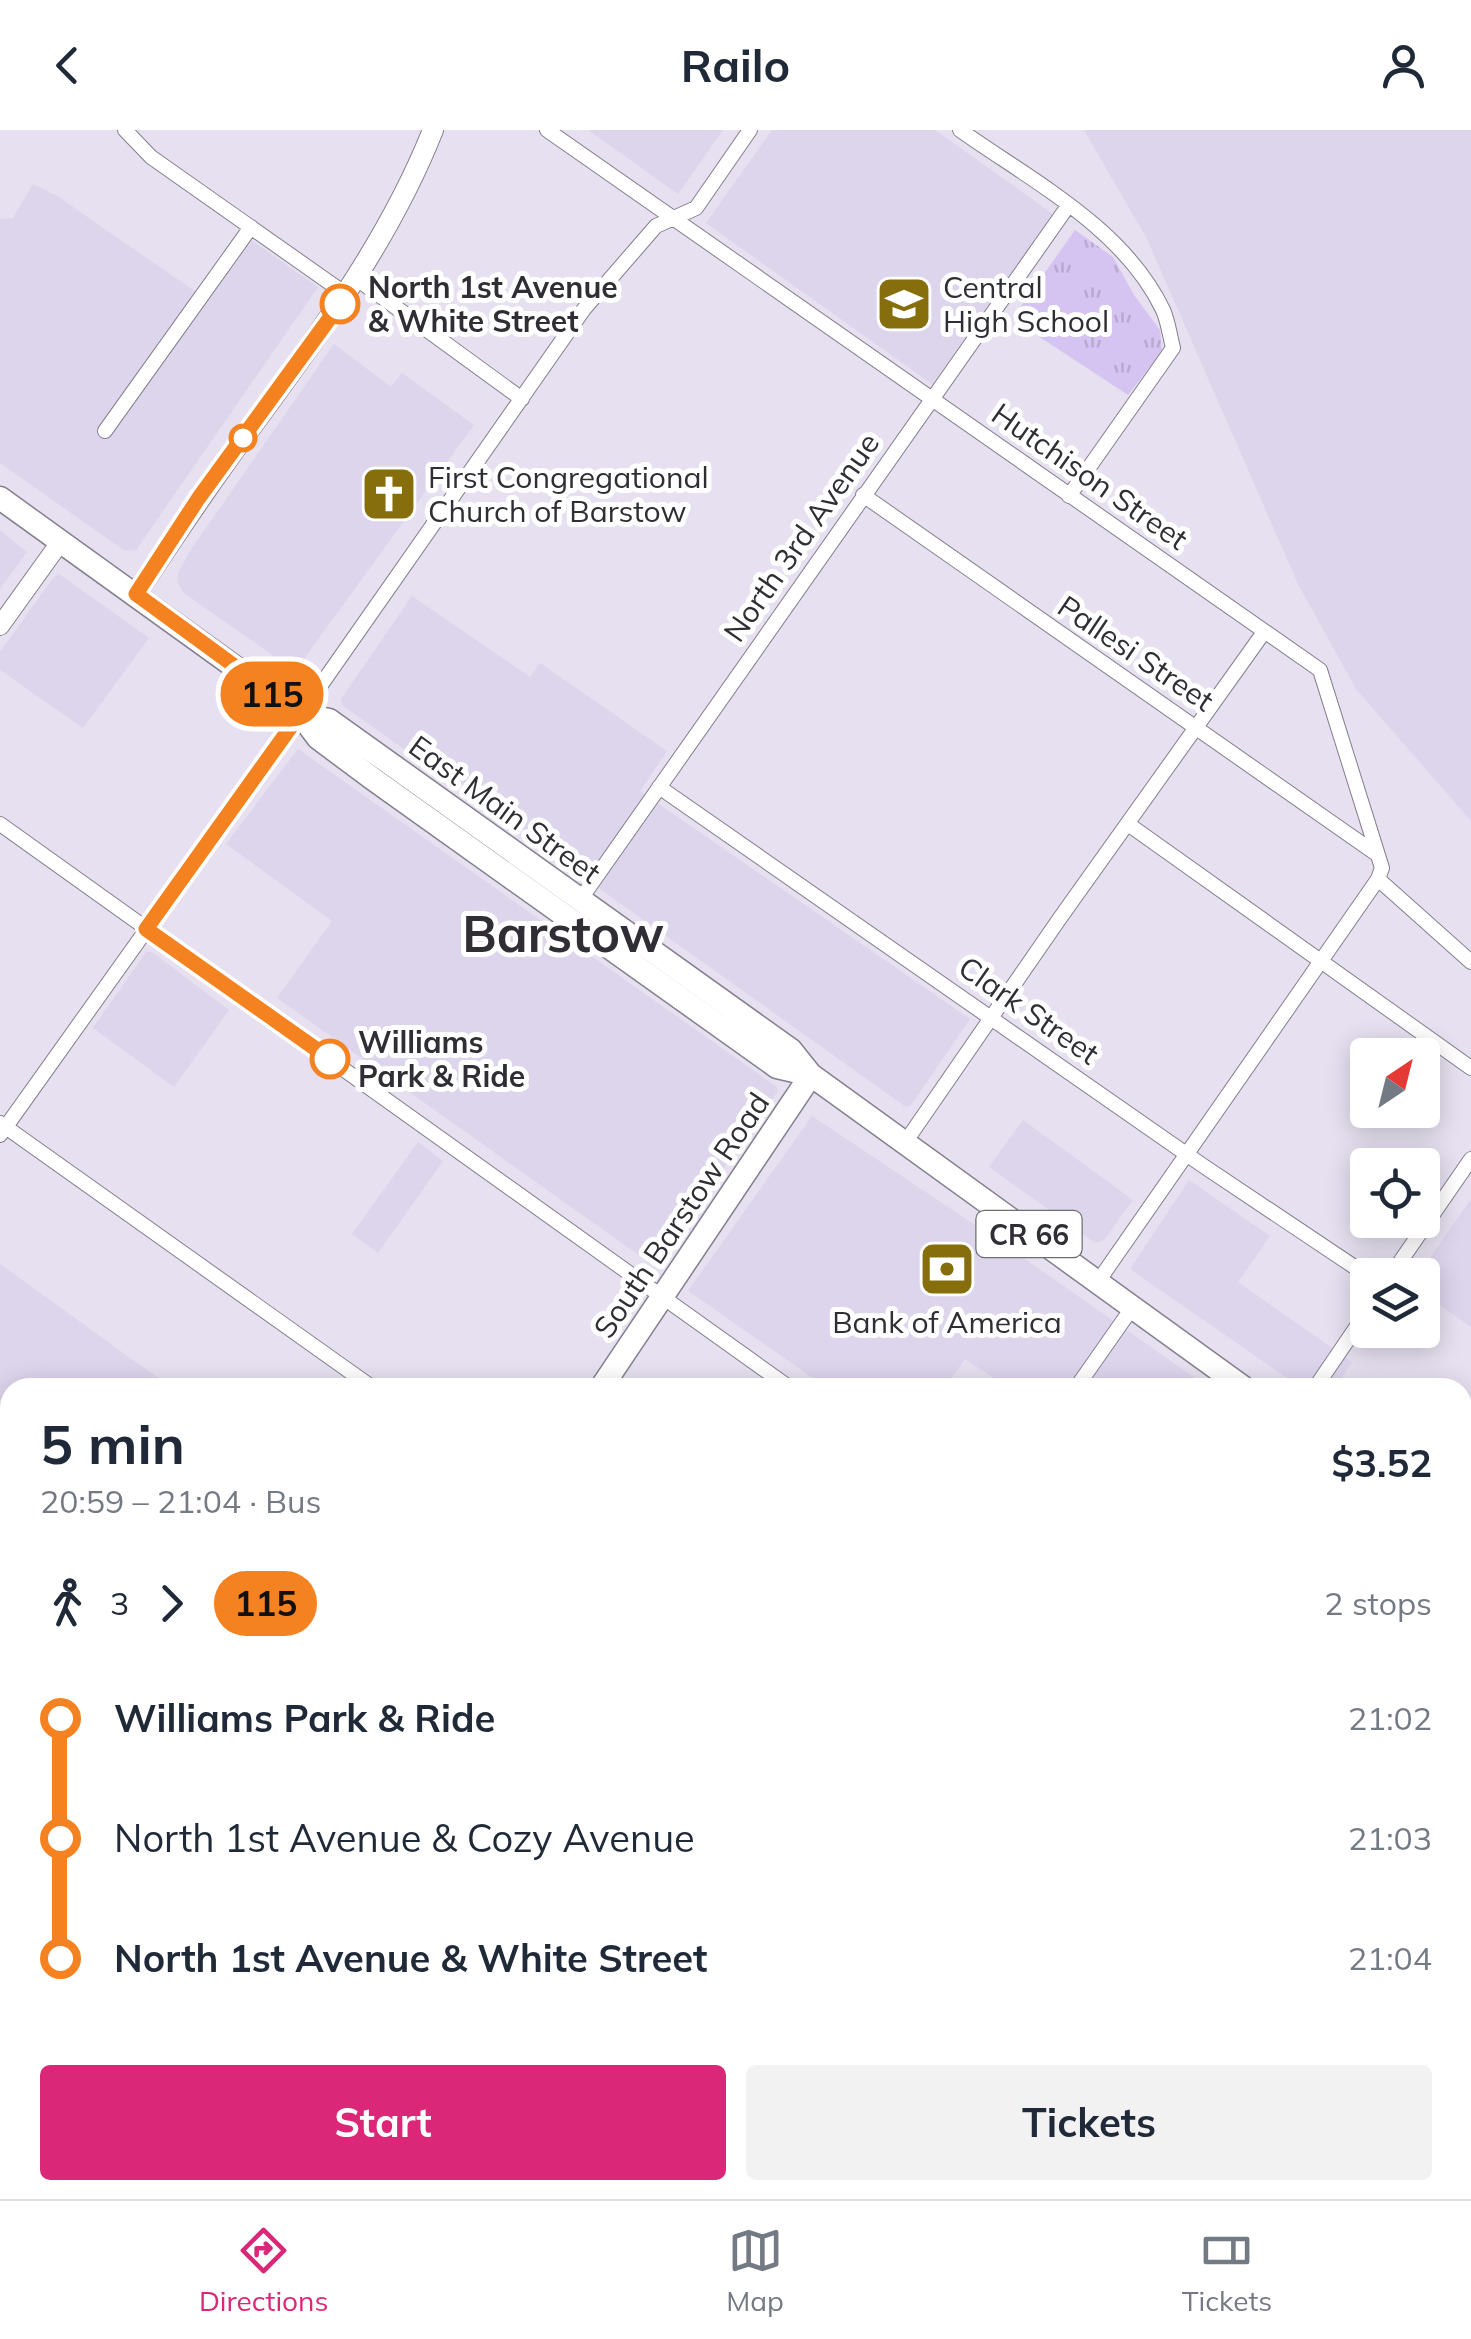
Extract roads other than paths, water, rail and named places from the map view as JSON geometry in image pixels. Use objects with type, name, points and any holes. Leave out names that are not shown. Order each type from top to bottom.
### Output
[{"type":"main road","points":[[136,594],[198,499],[352,287],[416,171],[433,130]]},
{"type":"main road","name":"CR 66","points":[[0,498],[136,594]]},
{"type":"main road","name":"East Main Street","points":[[136,594],[300,714],[318,738],[777,1066],[810,1076]]},
{"type":"main road","name":"East Main Street","points":[[300,714],[329,720],[791,1050],[810,1076],[1230,1378]]},
{"type":"main road","name":"South Barstow Road","points":[[608,1378],[810,1076]]},
{"type":"street","points":[[125,130],[152,157],[251,227],[352,287],[522,399]]},
{"type":"street","name":"Hutchison Street","points":[[546,130],[1320,670],[1382,868],[1378,879]]},
{"type":"street","points":[[359,1378],[2,1128],[300,714],[584,309],[656,226],[696,208],[750,130]]},
{"type":"street","points":[[960,130],[1108,236],[1164,312],[1173,348],[1069,496]]},
{"type":"street","name":"North 3rd Avenue","points":[[580,900],[1068,206]]},
{"type":"street","points":[[106,431],[251,227]]},
{"type":"street","name":"Pallesi Street","points":[[863,495],[1378,856]]},
{"type":"street","points":[[0,626],[61,541]]},
{"type":"street","points":[[904,1144],[1264,632]]},
{"type":"street","name":"Clark Street","points":[[659,786],[1350,1264]]},
{"type":"street","points":[[0,824],[776,1378]]},
{"type":"street","points":[[1128,824],[1471,1068]]},
{"type":"street","points":[[1097,1283],[1378,879],[1471,962]]},
{"type":"street","points":[[1403,1258],[1471,1159]]},
{"type":"street","points":[[1083,1378],[1132,1308]]},
{"type":"street","points":[[1323,1378],[1350,1337]]},
{"type":"place","name":"North 1st Avenue & White Street","points":[[340,304]]},
{"type":"place","name":"Central High School","points":[[904,304]]},
{"type":"place","name":"First Congregational Church of Barstow","points":[[389,494]]},
{"type":"place","name":"Williams Park & Ride","points":[[330,1059]]},
{"type":"place","name":"Bank of America","points":[[947,1269]]},
{"type":"district","name":"Barstow","points":[[563,933]]}]
